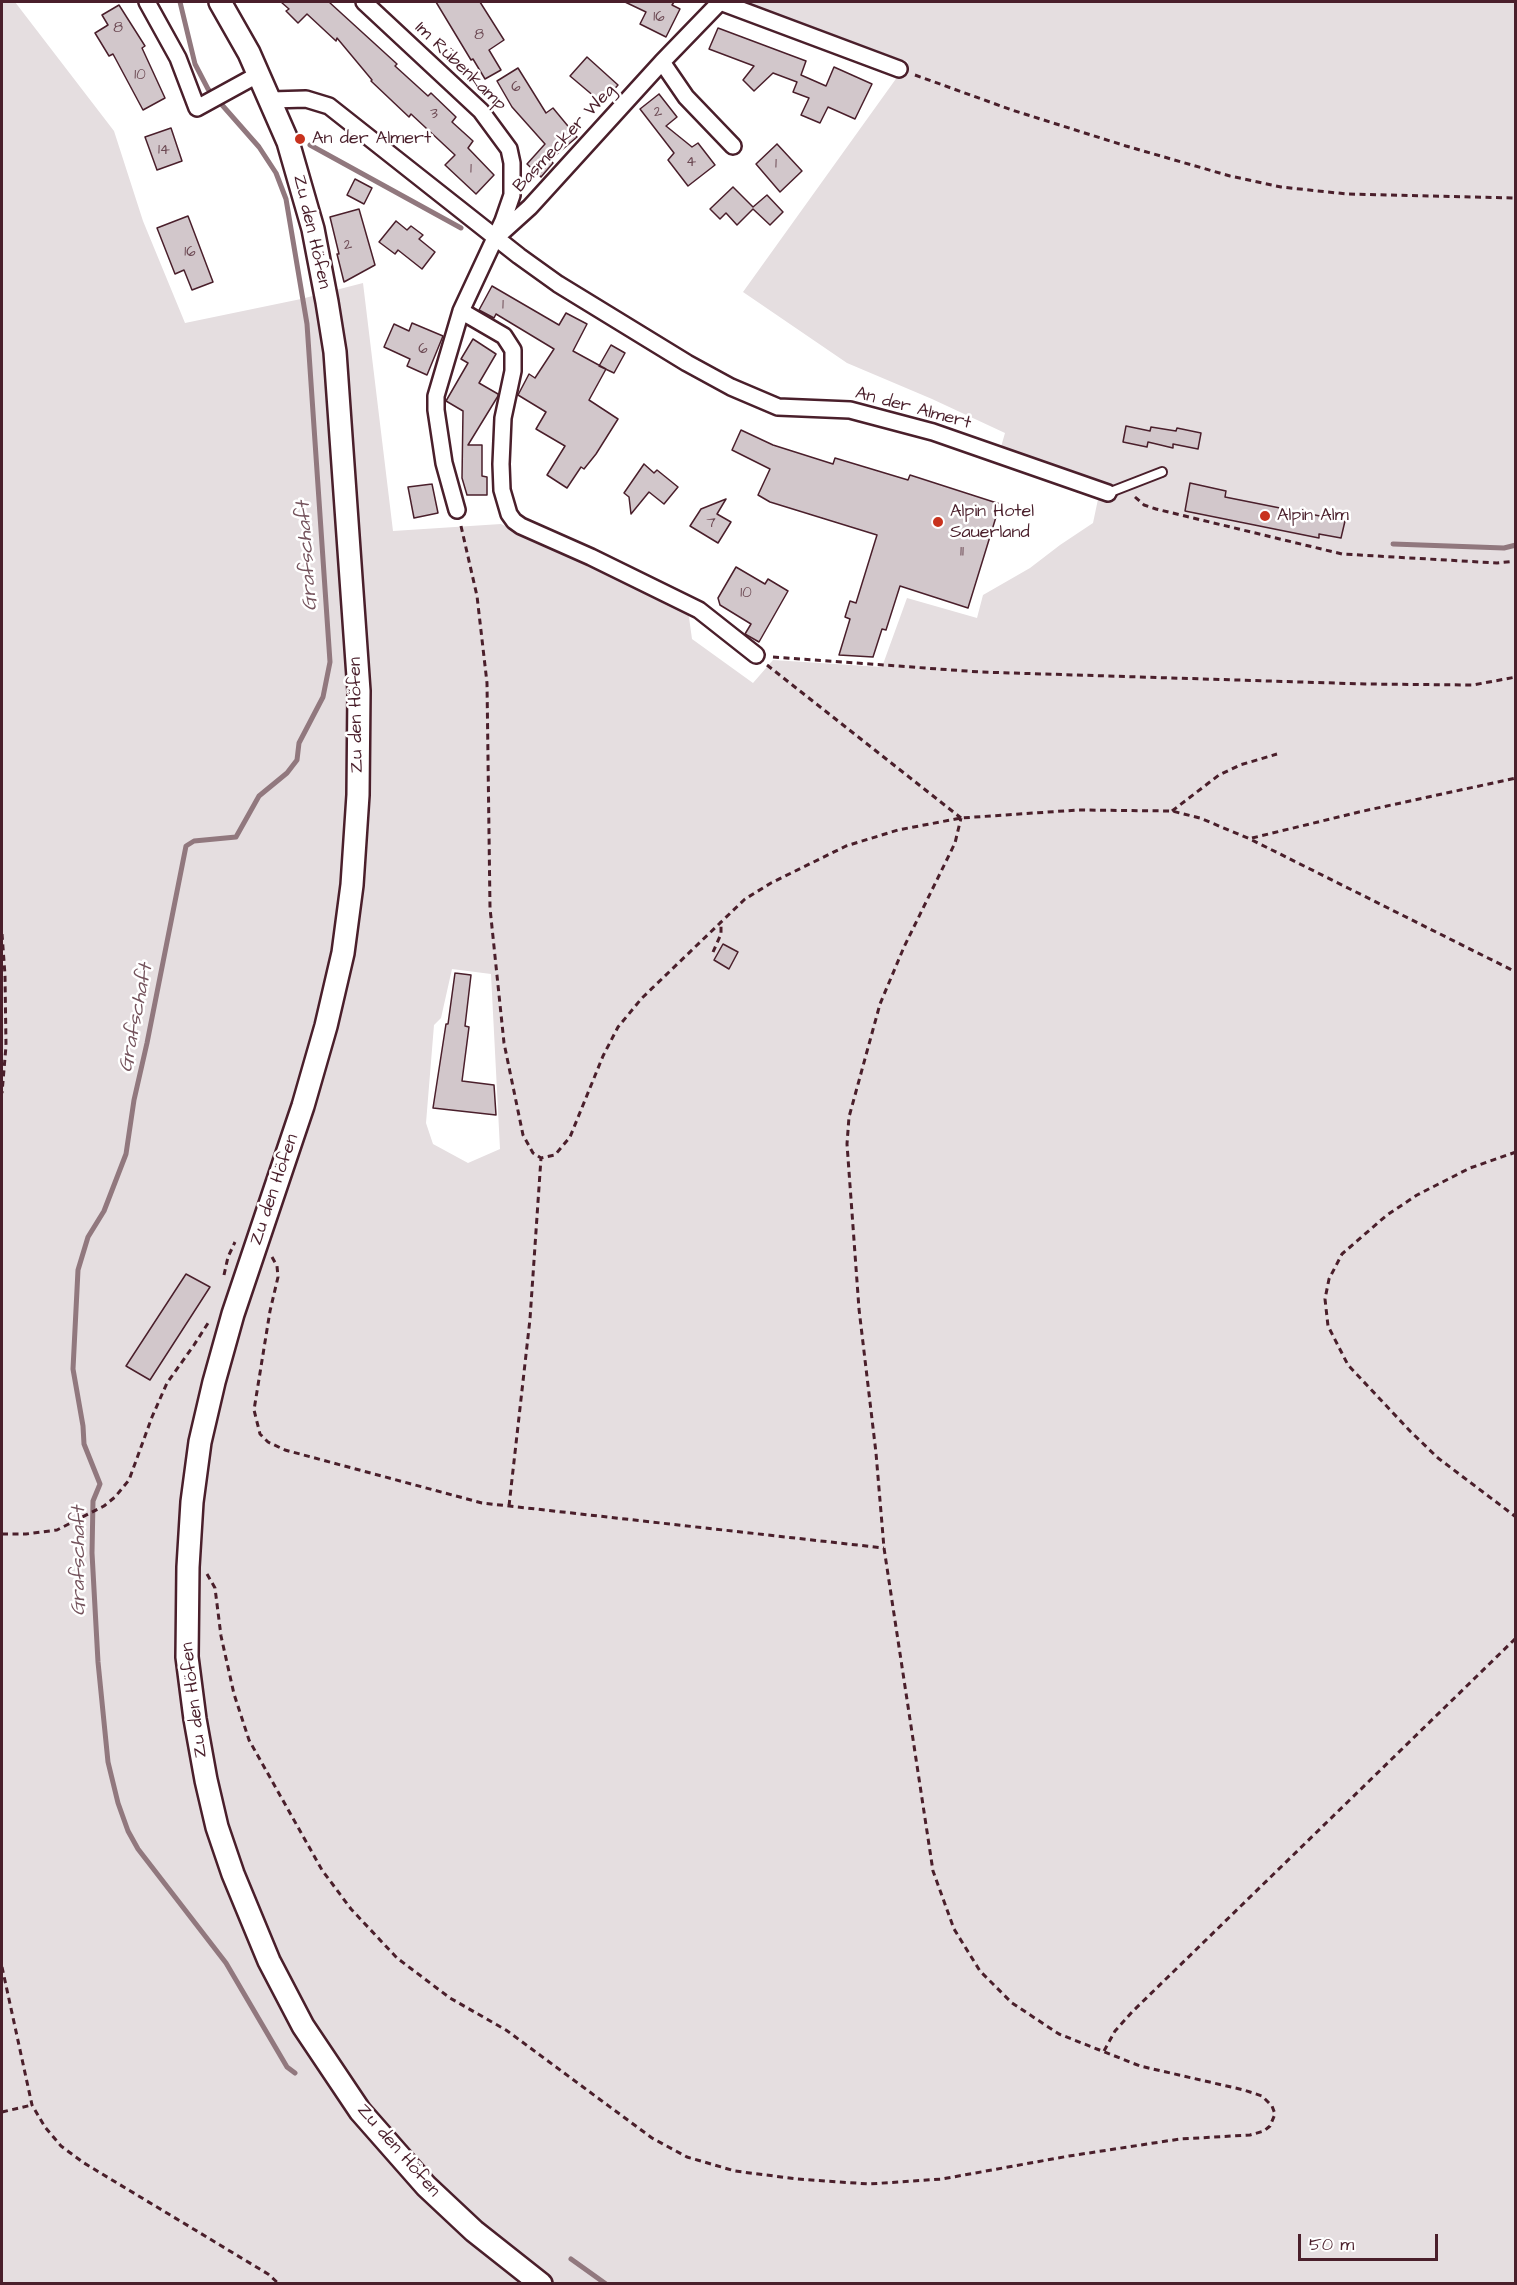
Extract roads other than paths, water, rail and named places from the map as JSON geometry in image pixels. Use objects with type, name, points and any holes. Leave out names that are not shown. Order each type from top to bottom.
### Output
[{"type":"street","points":[[147,2],[178,58],[198,108],[259,74]]},
{"type":"street","name":"Zu den Höfen","points":[[220,2],[271,100],[290,150],[313,229],[335,352],[359,691],[359,742],[352,885],[343,953],[303,1106],[246,1242],[233,1314],[200,1442],[192,1503],[188,1567],[187,1657],[195,1719],[217,1827],[233,1874],[269,1961],[303,2026],[360,2110],[426,2186],[474,2231],[541,2283]]},
{"type":"street","name":"Im Rübenkamp","points":[[364,2],[465,95],[488,119],[509,149],[514,181],[512,195],[494,239]]},
{"type":"street","points":[[720,2],[899,69]]},
{"type":"street","name":"Basmecker Weg","points":[[494,239],[530,207],[720,2]]},
{"type":"street","points":[[662,62],[686,97],[733,146]]},
{"type":"street","name":"An der Almert","points":[[271,100],[306,99],[329,106],[494,239],[558,284],[687,363],[731,387],[778,407],[850,410],[933,432],[1108,493]]},
{"type":"street","points":[[457,510],[444,463],[436,410],[439,383],[461,311],[494,239]]},
{"type":"street","points":[[461,311],[504,336],[513,350],[513,371],[503,418],[501,455],[502,490],[509,514],[514,520],[521,526],[591,557],[699,610],[756,656]]},
{"type":"lane","points":[[1108,493],[1162,472]]},
{"type":"waterway","name":"Grafschaft","points":[[180,2],[195,64],[208,89],[259,147],[276,173],[286,199],[307,324],[330,662],[323,697],[299,743],[297,760],[287,773],[259,796],[236,837],[194,841],[186,846],[134,1100],[126,1154],[104,1211],[88,1237],[78,1270],[73,1369],[84,1444],[100,1484],[93,1501],[92,1553],[98,1662],[108,1762],[118,1803],[128,1831],[138,1849],[226,1963],[287,2067],[295,2073]]},
{"type":"waterway","points":[[310,145],[461,228]]},
{"type":"waterway","points":[[1393,544],[1504,548],[1516,545]]},
{"type":"waterway","points":[[571,2259],[606,2284]]},
{"type":"place","name":"An der Almert","points":[[300,139]]},
{"type":"place","name":"Alpin Alm","points":[[1265,516]]},
{"type":"place","name":"Alpin Hotel Sauerland","points":[[938,522]]}]
